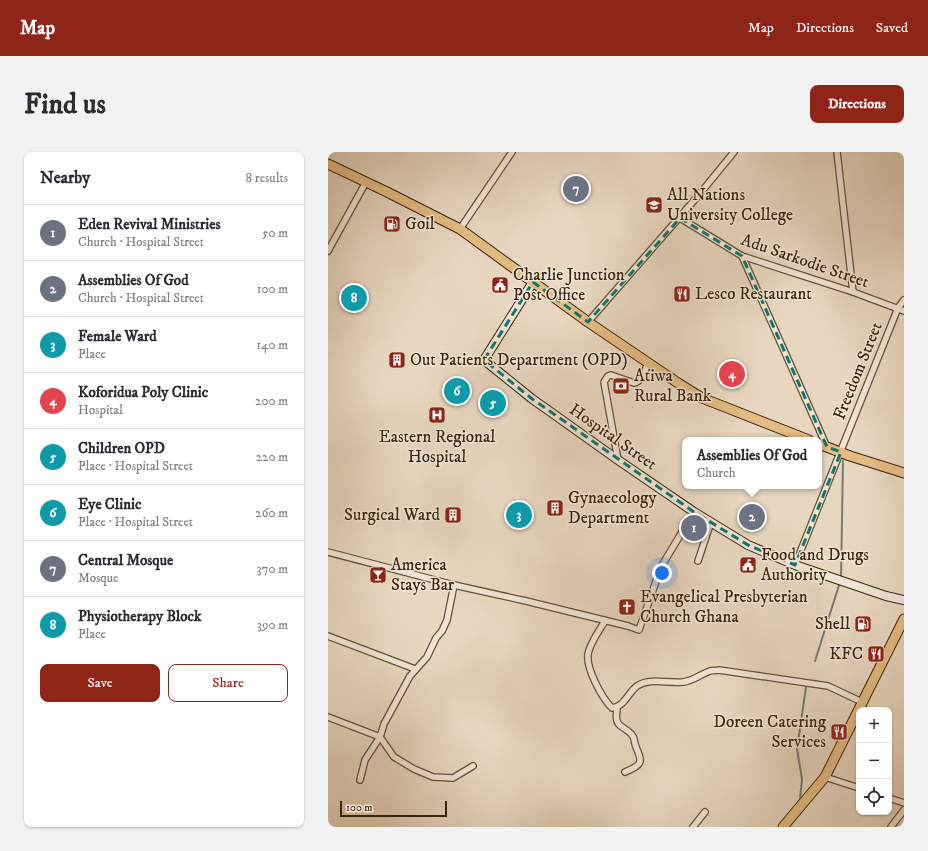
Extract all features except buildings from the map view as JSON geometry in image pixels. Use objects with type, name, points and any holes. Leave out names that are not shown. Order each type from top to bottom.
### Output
[{"type":"main road","points":[[328,164],[460,229],[588,322],[702,398],[801,437]]},
{"type":"main road","points":[[823,445],[904,473]]},
{"type":"main road","points":[[783,827],[825,776],[904,619]]},
{"type":"street","points":[[460,229],[512,152]]},
{"type":"street","points":[[588,322],[680,218],[734,152]]},
{"type":"street","points":[[837,152],[853,292]]},
{"type":"street","points":[[328,251],[366,182]]},
{"type":"street","name":"Adu Sarkodie Street","points":[[680,218],[742,256],[853,292],[901,310]]},
{"type":"street","points":[[742,256],[820,437]]},
{"type":"street","name":"Hospital Street","points":[[533,282],[484,360],[531,398],[618,460],[694,512],[748,545],[795,565],[840,581],[886,596],[904,600]]},
{"type":"street","name":"Freedom Street","points":[[795,565],[904,300]]},
{"type":"street","points":[[618,460],[604,382],[608,376],[611,375],[634,383],[638,382],[641,379],[648,363]]},
{"type":"street","points":[[328,552],[454,585],[526,601],[639,630],[661,567],[694,512]]},
{"type":"street","points":[[698,561],[711,522]]},
{"type":"street","points":[[360,780],[365,760],[380,737],[384,724],[410,676],[427,656],[447,620],[454,585]]},
{"type":"street","points":[[605,621],[588,654],[588,660],[600,693],[612,708],[617,708]]},
{"type":"street","points":[[328,636],[415,670]]},
{"type":"street","points":[[625,772],[638,765],[641,760],[641,756],[635,746],[633,736],[618,723],[616,717],[617,708],[632,690],[646,682],[685,682],[710,671],[719,670],[828,686],[862,702]]},
{"type":"street","points":[[328,717],[380,737],[394,757],[414,769],[433,777],[453,778],[473,766]]},
{"type":"street","points":[[825,776],[856,787]]},
{"type":"street","points":[[892,799],[904,803]]},
{"type":"street","points":[[891,827],[904,810]]},
{"type":"street","points":[[693,827],[705,812]]},
{"type":"highlighted area","points":[[680,218],[742,256],[827,447],[841,452],[795,565],[748,545],[694,512],[531,398],[484,360],[533,282],[588,322]]},
{"type":"waterway","points":[[841,578],[843,461]]},
{"type":"waterway","points":[[815,661],[840,582]]},
{"type":"waterway","points":[[800,799],[802,779],[797,749],[806,687]]},
{"type":"place","name":"Central Mosque","points":[[576,189]]},
{"type":"place","name":"All Nations University College","points":[[654,205]]},
{"type":"place","name":"Goil","points":[[392,224]]},
{"type":"place","name":"Charlie Junction Post Office","points":[[500,285]]},
{"type":"place","name":"Lesco Restaurant","points":[[682,294]]},
{"type":"place","name":"Physiotherapy Block","points":[[354,298]]},
{"type":"place","name":"Out Patients Department (OPD)","points":[[397,360]]},
{"type":"place","name":"Koforidua Poly Clinic","points":[[732,374]]},
{"type":"place","name":"Atiwa Rural Bank","points":[[621,386]]},
{"type":"place","name":"Eye Clinic","points":[[457,391]]},
{"type":"place","name":"Children OPD","points":[[493,403]]},
{"type":"place","name":"Eastern Regional Hospital","points":[[437,415]]},
{"type":"place","name":"Gynaecology Department","points":[[555,508]]},
{"type":"place","name":"Surgical Ward","points":[[453,515]]},
{"type":"place","name":"Female Ward","points":[[519,515]]},
{"type":"place","name":"Assemblies Of God","points":[[752,517]]},
{"type":"place","name":"Eden Revival Ministries","points":[[694,528]]},
{"type":"place","name":"Food and Drugs Authority","points":[[748,565]]},
{"type":"place","name":"America Stays Bar","points":[[378,575]]},
{"type":"place","name":"Evangelical Presbyterian Church Ghana","points":[[627,607]]},
{"type":"place","name":"Shell","points":[[863,624]]},
{"type":"place","name":"KFC","points":[[876,654]]},
{"type":"place","name":"Doreen Catering Services","points":[[839,732]]}]
